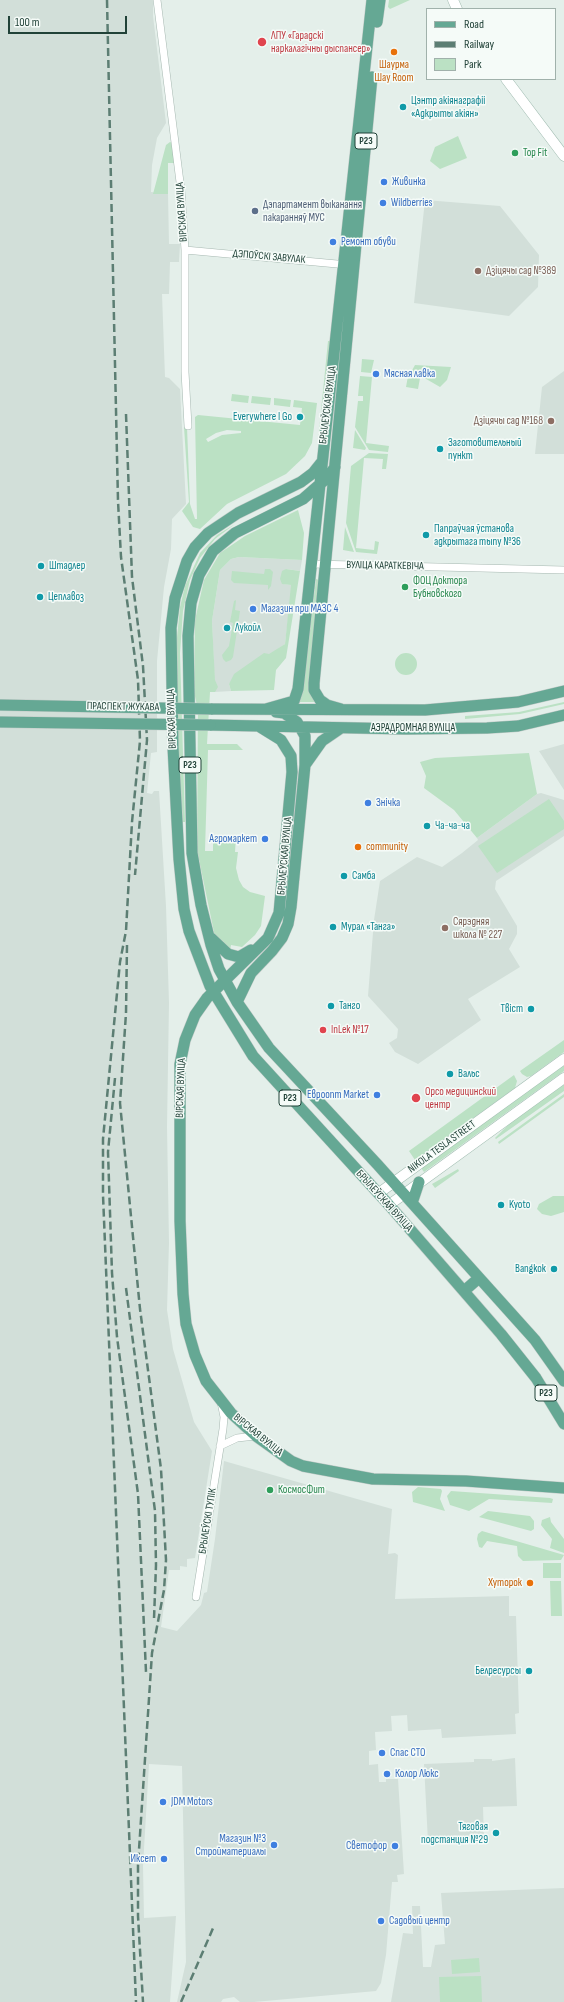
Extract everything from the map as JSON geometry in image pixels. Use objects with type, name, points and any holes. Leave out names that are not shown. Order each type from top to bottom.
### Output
[{"type":"main road","name":"БРЫЛЕЎСКАЯ ВУЛІЦА","points":[[341,709],[327,705],[320,700],[314,690],[335,466],[349,265],[372,0]]},
{"type":"main road","name":"БРЫЛЕЎСКАЯ ВУЛІЦА","points":[[266,709],[290,703],[296,696],[303,652],[321,463],[349,265],[380,0]]},
{"type":"main road","points":[[507,80],[564,156]]},
{"type":"main road","name":"ВІРСКАЯ ВУЛІЦА","points":[[321,463],[313,473],[301,482],[238,513],[208,533],[195,547],[187,561],[175,598],[170,628],[170,673],[179,859],[184,909],[189,931],[213,992],[195,1015],[182,1049],[180,1091],[180,1221],[186,1324],[195,1355],[206,1381],[221,1402],[256,1436],[291,1461],[303,1466],[378,1479],[466,1481],[564,1488]]},
{"type":"main road","name":"ВІРСКАЯ ВУЛІЦА","points":[[225,980],[219,969],[209,936],[192,853],[188,636],[191,603],[199,575],[213,551],[235,533],[303,499],[320,485],[335,466]]},
{"type":"main road","points":[[301,482],[320,485],[331,510]]},
{"type":"main road","points":[[303,499],[311,500],[317,510]]},
{"type":"main road","name":"ПРАСПЕКТ ЖУКАВА","points":[[0,705],[425,710],[518,702],[564,691]]},
{"type":"main road","points":[[266,709],[292,718],[301,727]]},
{"type":"main road","name":"АЭРАДРОМНАЯ ВУЛІЦА","points":[[260,727],[406,729],[487,728],[518,726],[564,715]]},
{"type":"main road","name":"ПРАСПЕКТ ЖУКАВА","points":[[0,722],[260,727]]},
{"type":"main road","name":"БРЫЛЕЎСКАЯ ВУЛІЦА","points":[[260,727],[272,732],[287,746],[291,756],[292,772],[282,894],[277,920],[268,938],[213,992],[244,1043],[261,1066],[389,1205],[531,1370],[564,1424]]},
{"type":"main road","name":"БРЫЛЕЎСКАЯ ВУЛІЦА","points":[[237,1002],[248,976],[277,945],[288,924],[305,765],[305,736],[301,727]]},
{"type":"main road","name":"БРЫЛЕЎСКАЯ ВУЛІЦА","points":[[305,765],[322,741],[341,728]]},
{"type":"main road","points":[[209,936],[224,951],[239,957],[250,952],[268,938]]},
{"type":"main road","name":"БРЫЛЕЎСКАЯ ВУЛІЦА","points":[[225,980],[254,1028],[282,1063],[382,1170],[397,1179],[404,1193],[412,1203],[535,1340],[564,1381]]},
{"type":"main road","name":"NIKOLA TESLA STREET","points":[[379,1194],[397,1179],[564,1059]]},
{"type":"main road","name":"NIKOLA TESLA STREET","points":[[389,1205],[564,1078]]},
{"type":"main road","points":[[412,1203],[419,1182]]},
{"type":"main road","points":[[464,1291],[479,1278]]},
{"type":"street","name":"ВІРСКАЯ ВУЛІЦА","points":[[157,0],[182,190],[185,250],[185,372],[188,426]]},
{"type":"street","name":"ДЭПОЎСКІ ЗАВУЛАК","points":[[185,250],[349,265]]},
{"type":"street","name":"ВУЛІЦА КАРАТКЕВІЧА","points":[[312,564],[564,570]]},
{"type":"street","name":"БРЫЛЕЎСКІ ТУПІК","points":[[196,1597],[224,1417],[221,1402]]},
{"type":"street","points":[[220,1446],[237,1438],[256,1436]]},
{"type":"shaded area","points":[[0,0],[153,0],[153,16],[166,123],[157,138],[152,165],[151,192],[168,194],[169,244],[180,244],[179,262],[170,262],[169,294],[162,294],[165,377],[169,378],[180,389],[186,504],[172,519],[171,549],[164,587],[157,661],[157,752],[151,753],[147,793],[152,794],[154,791],[159,791],[166,906],[169,1003],[167,1127],[169,1243],[167,1310],[173,1349],[194,1422],[212,1451],[195,1558],[187,1559],[187,1567],[180,1566],[180,1570],[169,1570],[161,1627],[177,1631],[201,1605],[204,1593],[207,1592],[224,1461],[392,1509],[388,1554],[395,1553],[398,1555],[395,1599],[509,1596],[509,1616],[516,1616],[519,1713],[515,1714],[516,1734],[442,1738],[441,1729],[408,1731],[407,1715],[391,1716],[392,1731],[375,1732],[376,1750],[369,1751],[369,1765],[378,1764],[379,1782],[386,1782],[386,1779],[398,1779],[404,1874],[397,1875],[398,1882],[392,1882],[386,1955],[381,1983],[376,1991],[254,2002],[240,2002],[234,1997],[223,1999],[221,2002],[177,2002],[186,1962],[182,1766],[149,1764],[143,1866],[144,1918],[176,1916],[170,2002],[0,2002]]},
{"type":"shaded area","name":"Дзіцячы сад №389","points":[[425,200],[500,206],[539,255],[538,287],[509,316],[414,303]]},
{"type":"shaded area","name":"Дзіцячы сад №168","points":[[564,371],[564,454],[535,454],[542,387]]},
{"type":"shaded area","points":[[239,557],[302,560],[300,571],[286,569],[284,584],[292,585],[285,644],[229,684],[231,691],[215,692],[212,621],[220,570],[231,559]]},
{"type":"shaded area","points":[[564,744],[564,790],[539,751]]},
{"type":"shaded area","name":"Сярэдняя школа № 227","points":[[541,793],[564,800],[564,836],[496,881],[495,889],[517,926],[517,934],[509,949],[520,967],[468,999],[481,1020],[418,1064],[395,1052],[389,1043],[397,1038],[398,1029],[368,996],[374,920],[380,881],[417,857],[442,867],[478,840],[477,838],[537,794]]},
{"type":"shaded area","points":[[515,1758],[517,1806],[483,1807],[484,1840],[428,1842],[424,1764],[474,1762],[474,1759],[492,1759],[492,1761]]},
{"type":"shaded area","points":[[564,1888],[564,2002],[391,2002],[403,1933],[413,1934],[412,1906],[420,1906],[423,1967],[431,1967],[435,1945],[445,1944],[441,1893]]},
{"type":"green space","points":[[389,0],[410,0],[390,9],[388,7]]},
{"type":"green space","points":[[458,136],[467,158],[440,169],[430,161],[435,147]]},
{"type":"green space","points":[[170,142],[173,143],[176,163],[168,163],[168,194],[153,194],[166,145]]},
{"type":"green space","points":[[328,341],[330,341],[321,441],[318,441]]},
{"type":"green space","points":[[362,359],[374,360],[371,373],[361,372]]},
{"type":"green space","points":[[415,365],[451,367],[447,380],[440,387],[421,376],[410,374]]},
{"type":"green space","points":[[360,376],[372,377],[366,443],[389,446],[388,452],[369,450],[355,427],[358,401],[363,401],[363,396],[358,396]]},
{"type":"green space","points":[[408,376],[420,378],[418,389],[406,387]]},
{"type":"green space","points":[[232,394],[249,396],[248,403],[231,401]]},
{"type":"green space","points":[[252,396],[271,398],[270,405],[251,403]]},
{"type":"green space","points":[[274,398],[291,400],[290,407],[274,405]]},
{"type":"green space","points":[[294,400],[317,403],[312,443],[305,456],[286,474],[227,504],[200,529],[193,527],[182,511],[189,502],[184,427],[187,427],[190,504],[195,519],[197,519],[195,417],[198,415],[300,425],[302,408],[293,407]],"holes":[[[227,430],[241,431],[241,433],[222,435],[208,442],[206,439],[216,433]]]},
{"type":"green space","points":[[355,430],[366,448],[365,450],[353,448]]},
{"type":"green space","points":[[369,453],[388,454],[386,469],[382,469],[383,459],[364,458],[356,548],[374,550],[375,541],[379,542],[377,554],[356,552],[346,523],[351,466]]},
{"type":"green space","points":[[298,510],[304,533],[302,560],[239,557],[231,559],[220,570],[212,621],[215,680],[218,687],[215,692],[210,692],[207,744],[237,744],[243,750],[208,750],[205,851],[213,851],[213,836],[236,837],[235,852],[238,852],[236,868],[239,880],[243,887],[250,892],[265,896],[261,926],[255,935],[242,947],[231,945],[230,951],[215,937],[197,850],[198,710],[194,692],[195,620],[204,580],[220,553],[245,536]]},
{"type":"green space","points":[[235,524],[215,539],[200,558],[190,580],[183,611],[180,653],[185,822],[183,822],[178,759],[176,647],[180,607],[185,586],[200,553],[217,535]]},
{"type":"green space","points":[[345,527],[354,552],[343,550]]},
{"type":"green space","points":[[265,569],[270,569],[273,572],[271,586],[268,590],[268,585],[234,583],[231,580],[232,571],[264,574]]},
{"type":"green space","points":[[286,569],[300,571],[286,658],[276,670],[274,690],[231,691],[229,684],[234,674],[264,653],[269,654],[285,644],[291,585],[282,584],[280,579],[282,571]]},
{"type":"green space","points":[[316,579],[319,580],[311,680],[319,702],[295,702],[304,680]]},
{"type":"green space","points":[[236,600],[235,610],[240,611],[233,657],[231,660],[226,662],[222,655],[229,646],[233,623],[230,622],[234,601]]},
{"type":"green space","points":[[406,653],[414,656],[417,664],[414,672],[406,675],[398,672],[395,664],[398,656]]},
{"type":"green space","points":[[564,702],[564,704],[520,714],[465,719],[465,716],[519,712]]},
{"type":"green space","points":[[529,753],[537,794],[477,838],[454,810],[424,788],[426,776],[420,762],[435,758]]},
{"type":"green space","points":[[549,799],[564,821],[564,829],[497,873],[478,846]]},
{"type":"green space","points":[[564,1040],[564,1052],[531,1076],[527,1077],[522,1074],[520,1071]]},
{"type":"green space","points":[[564,1064],[564,1071],[424,1172],[421,1168]]},
{"type":"green space","points":[[514,1075],[517,1081],[515,1088],[415,1160],[409,1151]]},
{"type":"green space","points":[[564,1084],[564,1091],[496,1139],[495,1138],[512,1121]]},
{"type":"green space","points":[[564,1094],[564,1097],[499,1144],[498,1142]]},
{"type":"green space","points":[[458,1169],[459,1171],[435,1188],[432,1184]]},
{"type":"green space","points":[[553,1196],[564,1196],[564,1212],[551,1216],[542,1214],[537,1209],[539,1204]]},
{"type":"green space","points":[[418,1487],[441,1489],[440,1499],[445,1511],[413,1502],[412,1492]]},
{"type":"green space","points":[[451,1491],[553,1499],[552,1503],[489,1499],[469,1511],[450,1505],[447,1496]]},
{"type":"green space","points":[[488,1511],[530,1516],[534,1521],[534,1529],[531,1531],[479,1517]]},
{"type":"green space","points":[[550,1517],[551,1522],[564,1539],[564,1553],[550,1548],[552,1539],[541,1525],[542,1520]]},
{"type":"green space","points":[[482,1531],[564,1555],[561,1560],[523,1561],[518,1556],[517,1546],[487,1541],[482,1548],[479,1547],[477,1539],[478,1534]]},
{"type":"green space","points":[[543,1563],[561,1563],[561,1578],[543,1578]]},
{"type":"green space","points":[[550,1581],[561,1581],[562,1616],[551,1616]]},
{"type":"green space","points":[[479,1958],[480,1972],[452,1974],[451,1960]]},
{"type":"green space","points":[[481,1976],[482,2002],[440,2002],[439,1977]]},
{"type":"railway","points":[[107,0],[118,501],[121,557],[138,680],[140,741],[132,822],[126,931],[120,962],[103,1139],[103,1195],[136,2002]]},
{"type":"railway","points":[[126,414],[132,577],[143,666],[147,740],[135,875]]},
{"type":"railway","points":[[127,945],[126,1013],[120,1103],[140,1309],[161,1469],[166,1560],[164,1590],[152,1653],[138,1865],[138,1916],[143,2002]]},
{"type":"railway","points":[[115,1078],[108,1152],[112,1273],[117,1337],[138,1494],[146,1672]]},
{"type":"railway","points":[[126,1288],[155,1511],[156,1565],[154,1619]]},
{"type":"railway","points":[[181,2002],[214,1926]]},
{"type":"place","name":"ЛПУ «Гарадскі наркалагічны дыспансер»","points":[[262,42]]},
{"type":"place","name":"Шаурма Шау Room","points":[[394,52]]},
{"type":"place","name":"Цэнтр акіянаграфіі «Адкрыты акіян»","points":[[403,107]]},
{"type":"place","name":"Top Fit","points":[[515,153]]},
{"type":"place","name":"Живинка","points":[[384,182]]},
{"type":"place","name":"Wildberries","points":[[383,203]]},
{"type":"place","name":"Дэпартамент выканання пакаранняў МУС","points":[[255,211]]},
{"type":"place","name":"Ремонт обуви","points":[[333,242]]},
{"type":"place","name":"Дзіцячы сад №389","points":[[478,271]]},
{"type":"place","name":"Мясная лавка","points":[[376,374]]},
{"type":"place","name":"Everywhere I Go","points":[[300,417]]},
{"type":"place","name":"Дзіцячы сад №168","points":[[551,421]]},
{"type":"place","name":"Заготовительный пункт","points":[[440,449]]},
{"type":"place","name":"Папраўчая ўстанова адкрытага тыпу №36","points":[[426,535]]},
{"type":"place","name":"Штадлер","points":[[41,566]]},
{"type":"place","name":"ФОЦ Доктора Бубновского","points":[[405,587]]},
{"type":"place","name":"Цеплавоз","points":[[40,597]]},
{"type":"place","name":"Магазин при МАЗС 4","points":[[253,609]]},
{"type":"place","name":"Лукойл","points":[[227,628]]},
{"type":"place","name":"Знічка","points":[[368,803]]},
{"type":"place","name":"Ча-ча-ча","points":[[427,826]]},
{"type":"place","name":"Агромаркет","points":[[265,839]]},
{"type":"place","name":"community","points":[[358,847]]},
{"type":"place","name":"Самба","points":[[344,876]]},
{"type":"place","name":"Мурал «Танга»","points":[[333,927]]},
{"type":"place","name":"Сярэдняя школа № 227","points":[[445,928]]},
{"type":"place","name":"Танго","points":[[331,1006]]},
{"type":"place","name":"Твіст","points":[[531,1009]]},
{"type":"place","name":"InLek №17","points":[[323,1030]]},
{"type":"place","name":"Вальс","points":[[450,1074]]},
{"type":"place","name":"Евроопт Market","points":[[377,1095]]},
{"type":"place","name":"Орсо медицинский центр","points":[[416,1098]]},
{"type":"place","name":"Kyoto","points":[[501,1205]]},
{"type":"place","name":"Bangkok","points":[[554,1269]]},
{"type":"place","name":"КосмосФит","points":[[270,1490]]},
{"type":"place","name":"Хуторок","points":[[530,1583]]},
{"type":"place","name":"Белресурсы","points":[[529,1671]]},
{"type":"place","name":"Спас СТО","points":[[382,1753]]},
{"type":"place","name":"Колор Люкс","points":[[387,1774]]},
{"type":"place","name":"JDM Motors","points":[[163,1802]]},
{"type":"place","name":"Тяговая подстанция №29","points":[[496,1833]]},
{"type":"place","name":"Магазин №3 Стройматериалы","points":[[274,1845]]},
{"type":"place","name":"Светофор","points":[[395,1846]]},
{"type":"place","name":"Иксет","points":[[164,1859]]},
{"type":"place","name":"Садовый центр","points":[[381,1921]]}]
